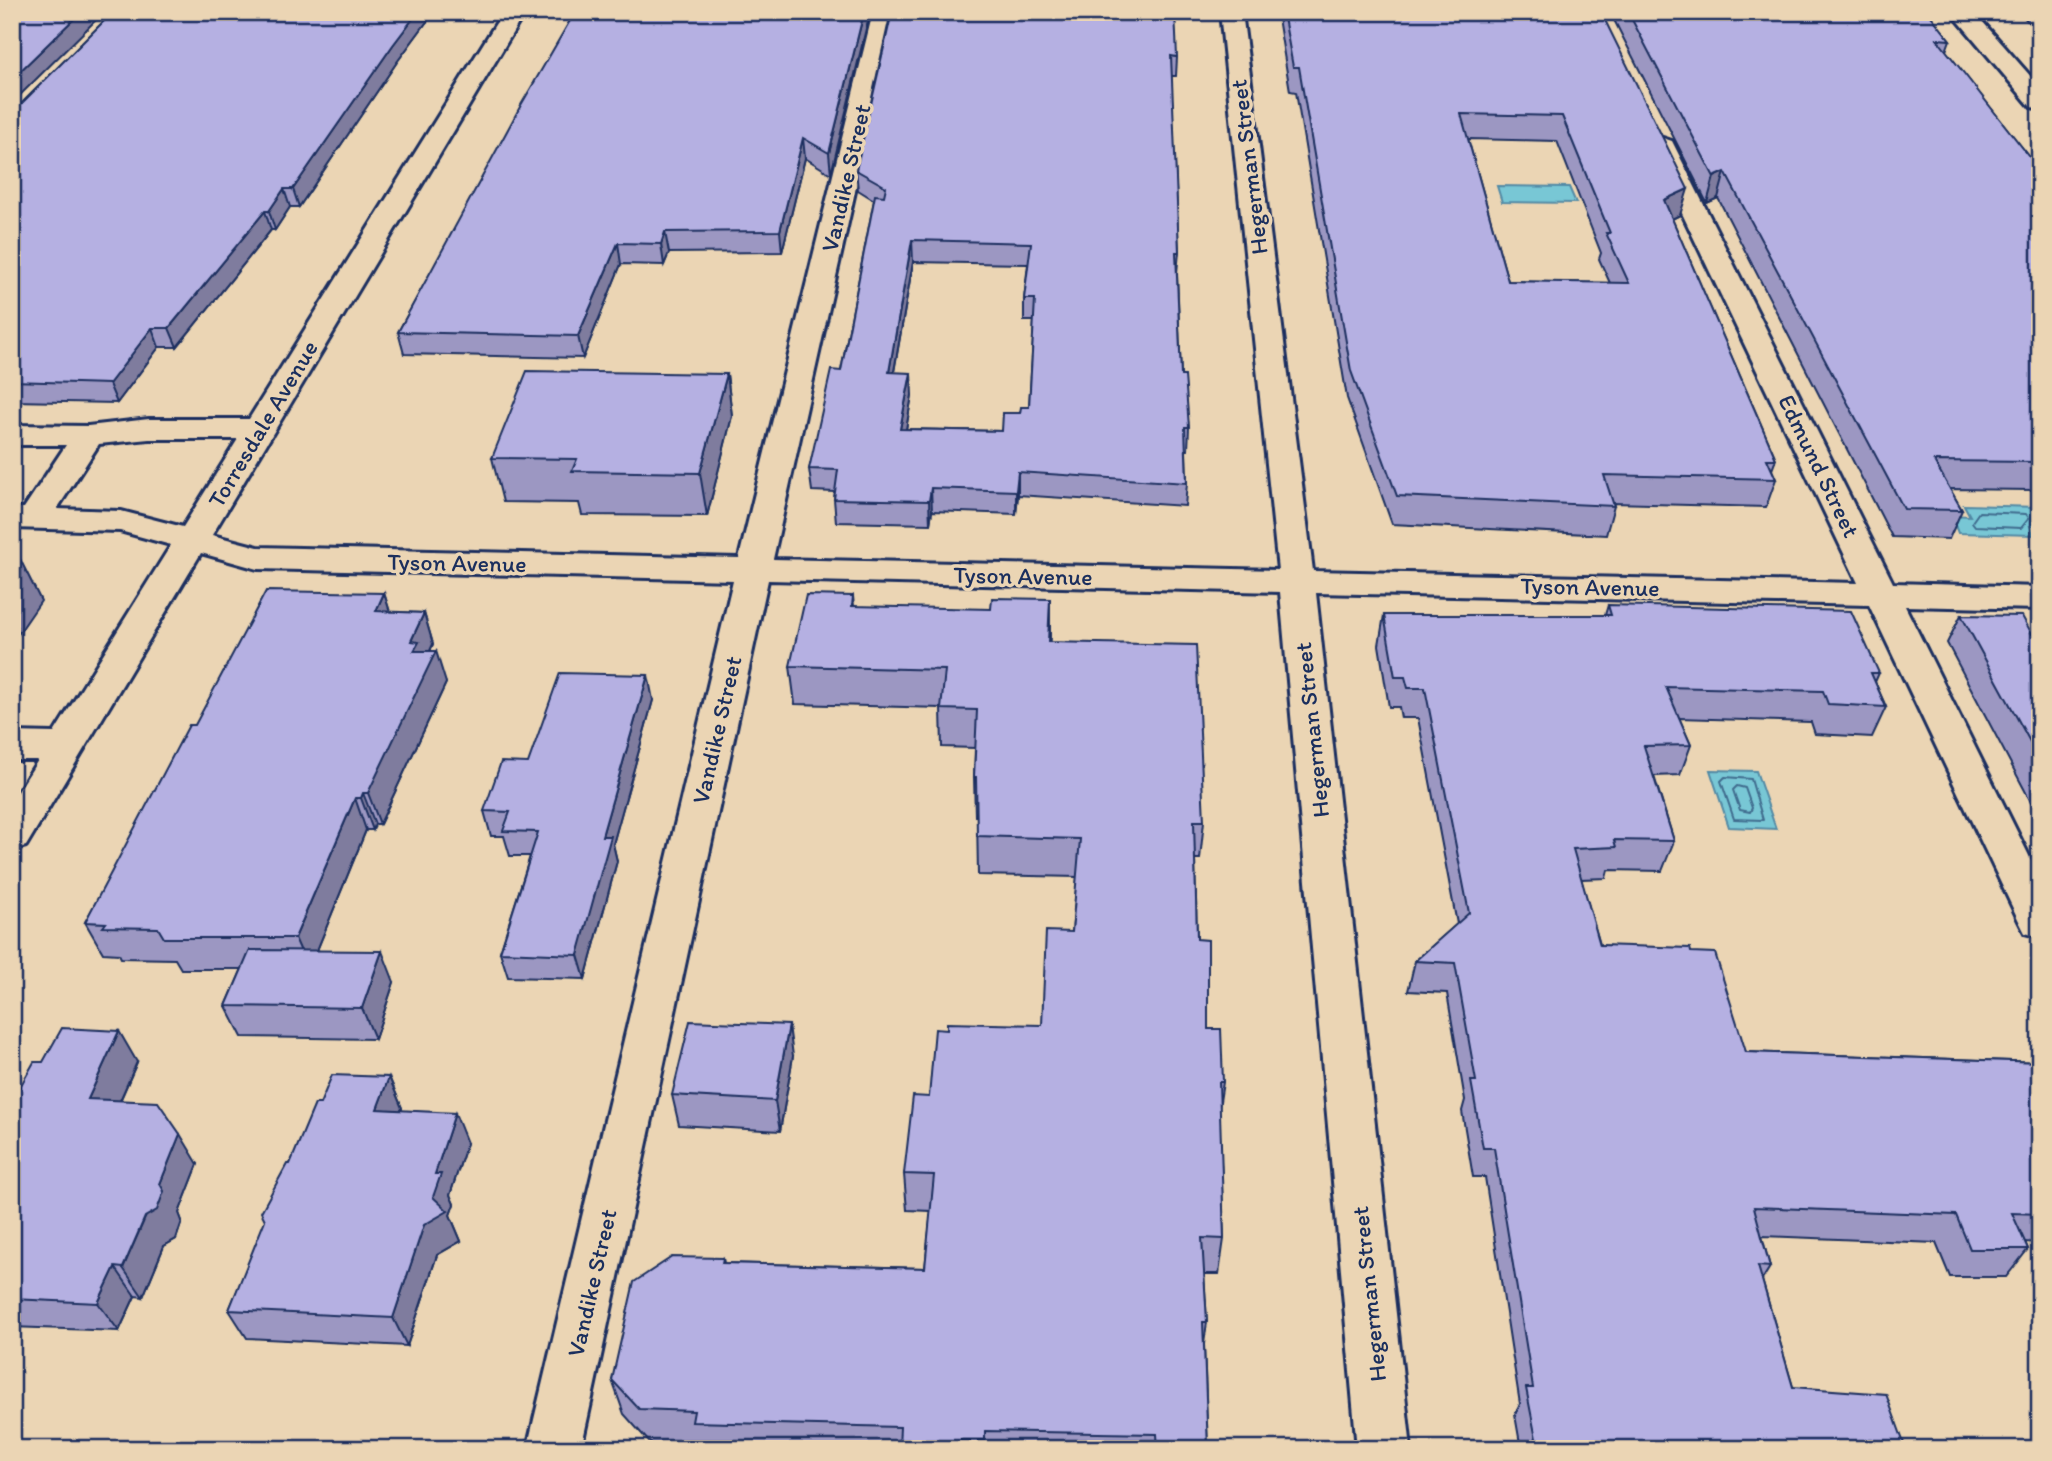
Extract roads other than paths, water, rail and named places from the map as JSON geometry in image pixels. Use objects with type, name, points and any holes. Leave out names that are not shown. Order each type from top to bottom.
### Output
[{"type":"street","name":"Torresdale Avenue","points":[[12,835],[514,12]]},
{"type":"street","name":"Vandike Street","points":[[554,1449],[753,570],[884,12]]},
{"type":"street","name":"Hegerman Street","points":[[1231,12],[1297,582],[1384,1449]]},
{"type":"street","points":[[1962,12],[2040,102]]},
{"type":"street","name":"Edmund Street","points":[[1652,124],[2040,921]]},
{"type":"street","points":[[12,435],[88,436],[149,429],[260,429]]},
{"type":"street","points":[[23,519],[88,436]]},
{"type":"street","name":"Tyson Avenue","points":[[23,519],[121,521],[258,558],[2040,598]]},
{"type":"street","points":[[12,746],[66,747]]},
{"type":"water","points":[[1497,186],[1569,187],[1576,203],[1502,202]]},
{"type":"water","points":[[1964,505],[2038,507],[2040,526],[2030,526],[2034,535],[1958,533],[1951,515],[1970,516]]},
{"type":"water","points":[[1710,770],[1756,771],[1776,829],[1729,827]]}]
